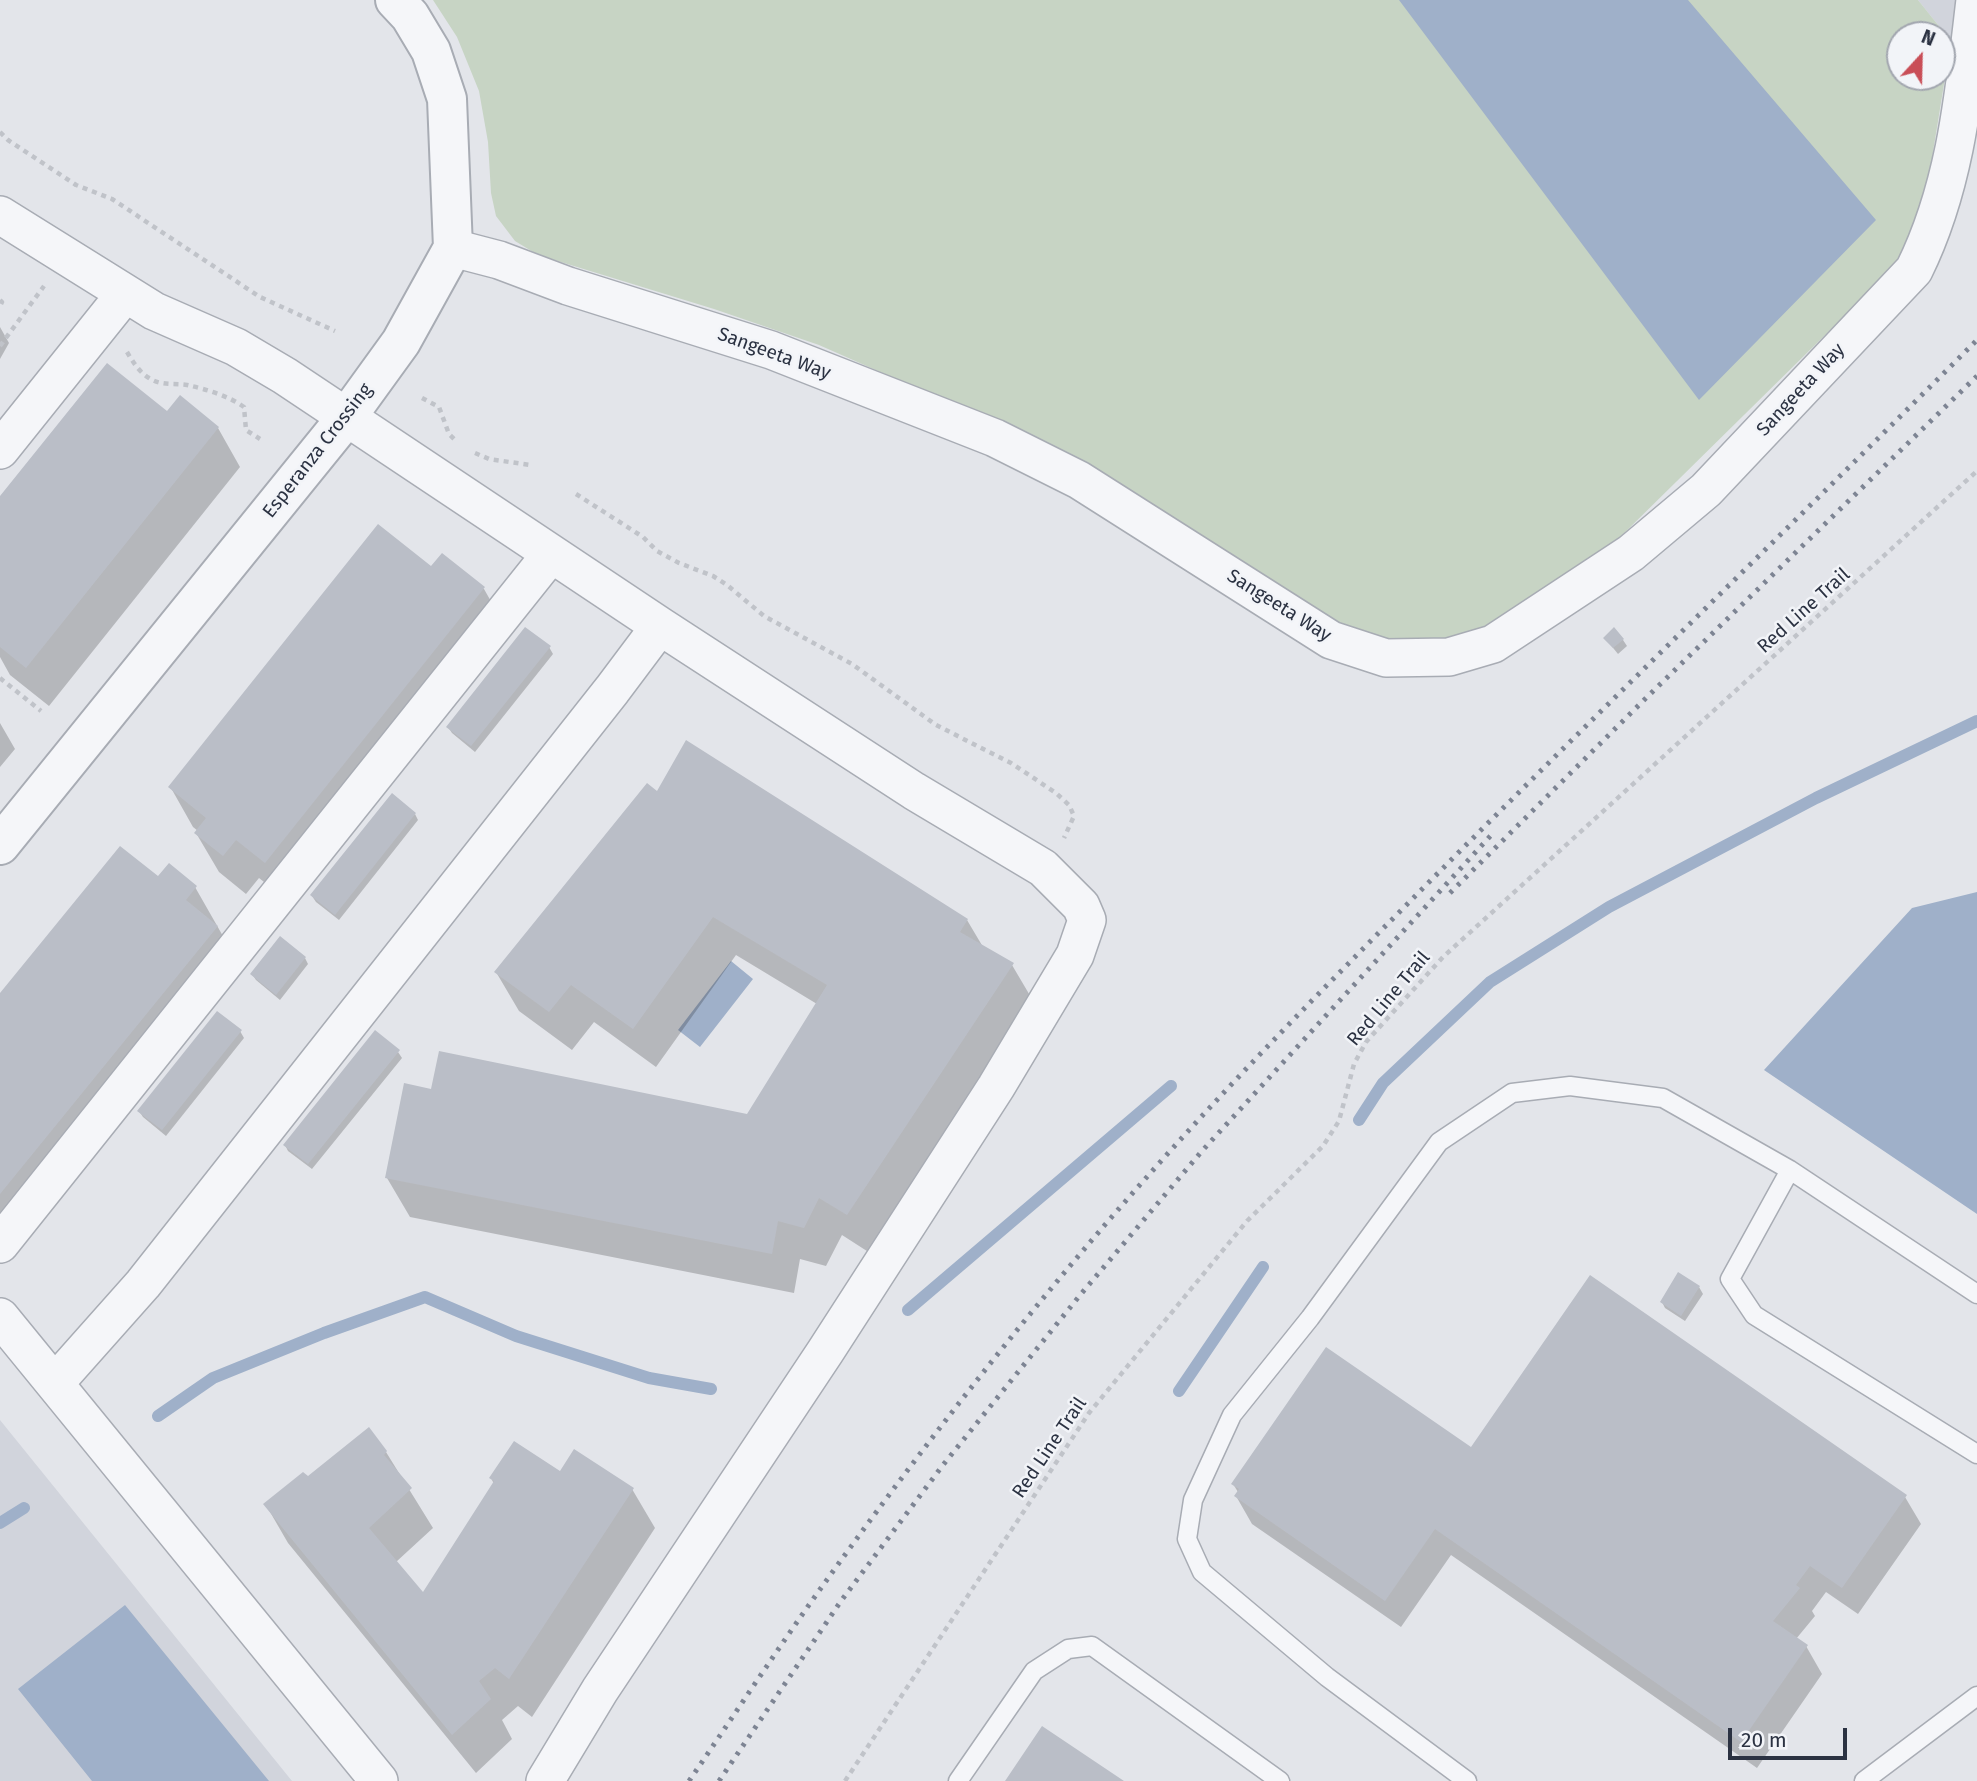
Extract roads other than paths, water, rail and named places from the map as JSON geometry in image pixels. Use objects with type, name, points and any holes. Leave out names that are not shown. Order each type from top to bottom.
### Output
[{"type":"street","points":[[396,0],[410,16],[430,51],[447,99],[453,248]]},
{"type":"street","name":"Sangeeta Way","points":[[453,248],[499,260],[568,286],[771,350],[995,438],[1079,480],[1331,640],[1386,658],[1449,657],[1493,643],[1632,553],[1706,490],[1914,270],[1931,236],[1942,202],[1963,102],[1975,0]]},
{"type":"street","points":[[0,215],[172,321],[236,347],[264,362],[660,626],[914,791],[1043,868],[1081,906],[1087,920],[1075,955],[996,1087],[600,1690],[545,1781]]},
{"type":"street","name":"Esperanza Crossing","points":[[0,845],[346,418],[401,342],[453,248]]},
{"type":"street","points":[[0,450],[125,294]]},
{"type":"street","points":[[0,1244],[551,554]]},
{"type":"street","points":[[55,1383],[143,1284],[660,626]]},
{"type":"street","points":[[0,1317],[379,1781]]},
{"type":"lane","points":[[1467,1781],[1327,1677],[1202,1572],[1186,1539],[1193,1500],[1232,1415],[1310,1318],[1439,1142],[1512,1093],[1570,1086],[1663,1098],[1790,1170],[1977,1294]]},
{"type":"lane","points":[[1790,1170],[1730,1279],[1754,1315],[1977,1454]]},
{"type":"lane","points":[[958,1781],[1034,1671],[1068,1649],[1091,1646],[1280,1781]]},
{"type":"lane","points":[[1864,1781],[1977,1696]]},
{"type":"water","points":[[1399,0],[1688,0],[1876,220],[1699,400]]},
{"type":"water","points":[[1977,892],[1977,1214],[1764,1070],[1912,908]]},
{"type":"water","points":[[731,961],[753,979],[700,1047],[678,1030]]},
{"type":"water","points":[[125,1605],[269,1781],[92,1781],[18,1689]]},
{"type":"waterway","points":[[1359,1120],[1383,1083],[1490,982],[1609,907],[1816,798],[1977,721]]},
{"type":"waterway","points":[[908,1310],[1171,1086]]},
{"type":"waterway","points":[[1179,1391],[1263,1267]]},
{"type":"waterway","points":[[158,1416],[213,1378],[324,1333],[425,1297],[516,1336],[649,1378],[711,1389]]},
{"type":"waterway","points":[[0,1523],[24,1508]]},
{"type":"railway","points":[[689,1781],[804,1612],[900,1480],[1024,1322],[1154,1169],[1263,1051],[1451,860],[1977,340]]},
{"type":"railway","points":[[1450,893],[1977,376]]},
{"type":"railway","points":[[719,1781],[841,1601],[943,1465],[1081,1294],[1202,1151],[1494,832]]}]
